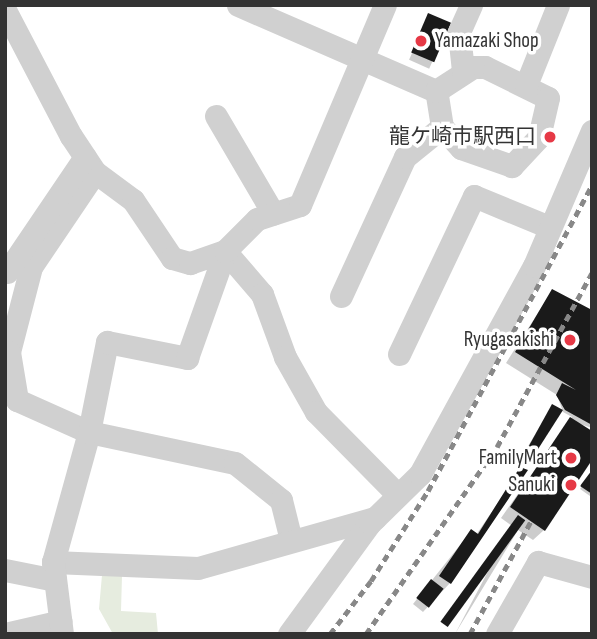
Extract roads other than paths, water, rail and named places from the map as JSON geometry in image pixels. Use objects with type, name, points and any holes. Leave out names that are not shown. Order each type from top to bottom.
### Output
[{"type":"street","points":[[238,5],[436,91]]},
{"type":"street","points":[[5,634],[61,628],[54,571],[89,432],[107,342],[187,358],[225,251],[257,219],[300,205],[385,5]]},
{"type":"street","points":[[463,71],[459,32],[471,5]]},
{"type":"street","points":[[526,85],[558,5]]},
{"type":"street","points":[[5,10],[90,164],[133,200],[172,258],[190,263],[225,251]]},
{"type":"street","points":[[485,67],[544,93],[548,111],[539,137],[519,163],[506,166],[461,148],[442,127],[436,91],[463,71],[485,67]]},
{"type":"street","points":[[216,116],[273,214]]},
{"type":"street","points":[[341,296],[405,156],[442,127]]},
{"type":"street","points":[[289,634],[374,517],[396,493],[419,474],[534,266],[592,131]]},
{"type":"street","points":[[7,272],[90,164]]},
{"type":"street","points":[[90,164],[31,267],[9,352],[17,400],[89,432],[235,463],[281,500],[291,540]]},
{"type":"street","points":[[399,354],[474,196],[549,226]]},
{"type":"street","points":[[225,251],[262,294],[285,357],[316,412],[396,493]]},
{"type":"street","points":[[5,570],[198,568],[374,517]]},
{"type":"street","points":[[496,634],[538,562],[592,576]]},
{"type":"railway","points":[[330,634],[371,581],[428,491],[592,185]]},
{"type":"railway","points":[[366,634],[497,447],[592,273]]},
{"type":"railway","points":[[470,634],[531,521]]},
{"type":"place","name":"Yamazaki Shop","points":[[421,41]]},
{"type":"place","name":"龍ケ崎市駅西口","points":[[550,137]]},
{"type":"place","name":"Ryugasakishi","points":[[570,340]]},
{"type":"place","name":"FamilyMart","points":[[571,458]]},
{"type":"place","name":"Sanuki","points":[[571,485]]}]
